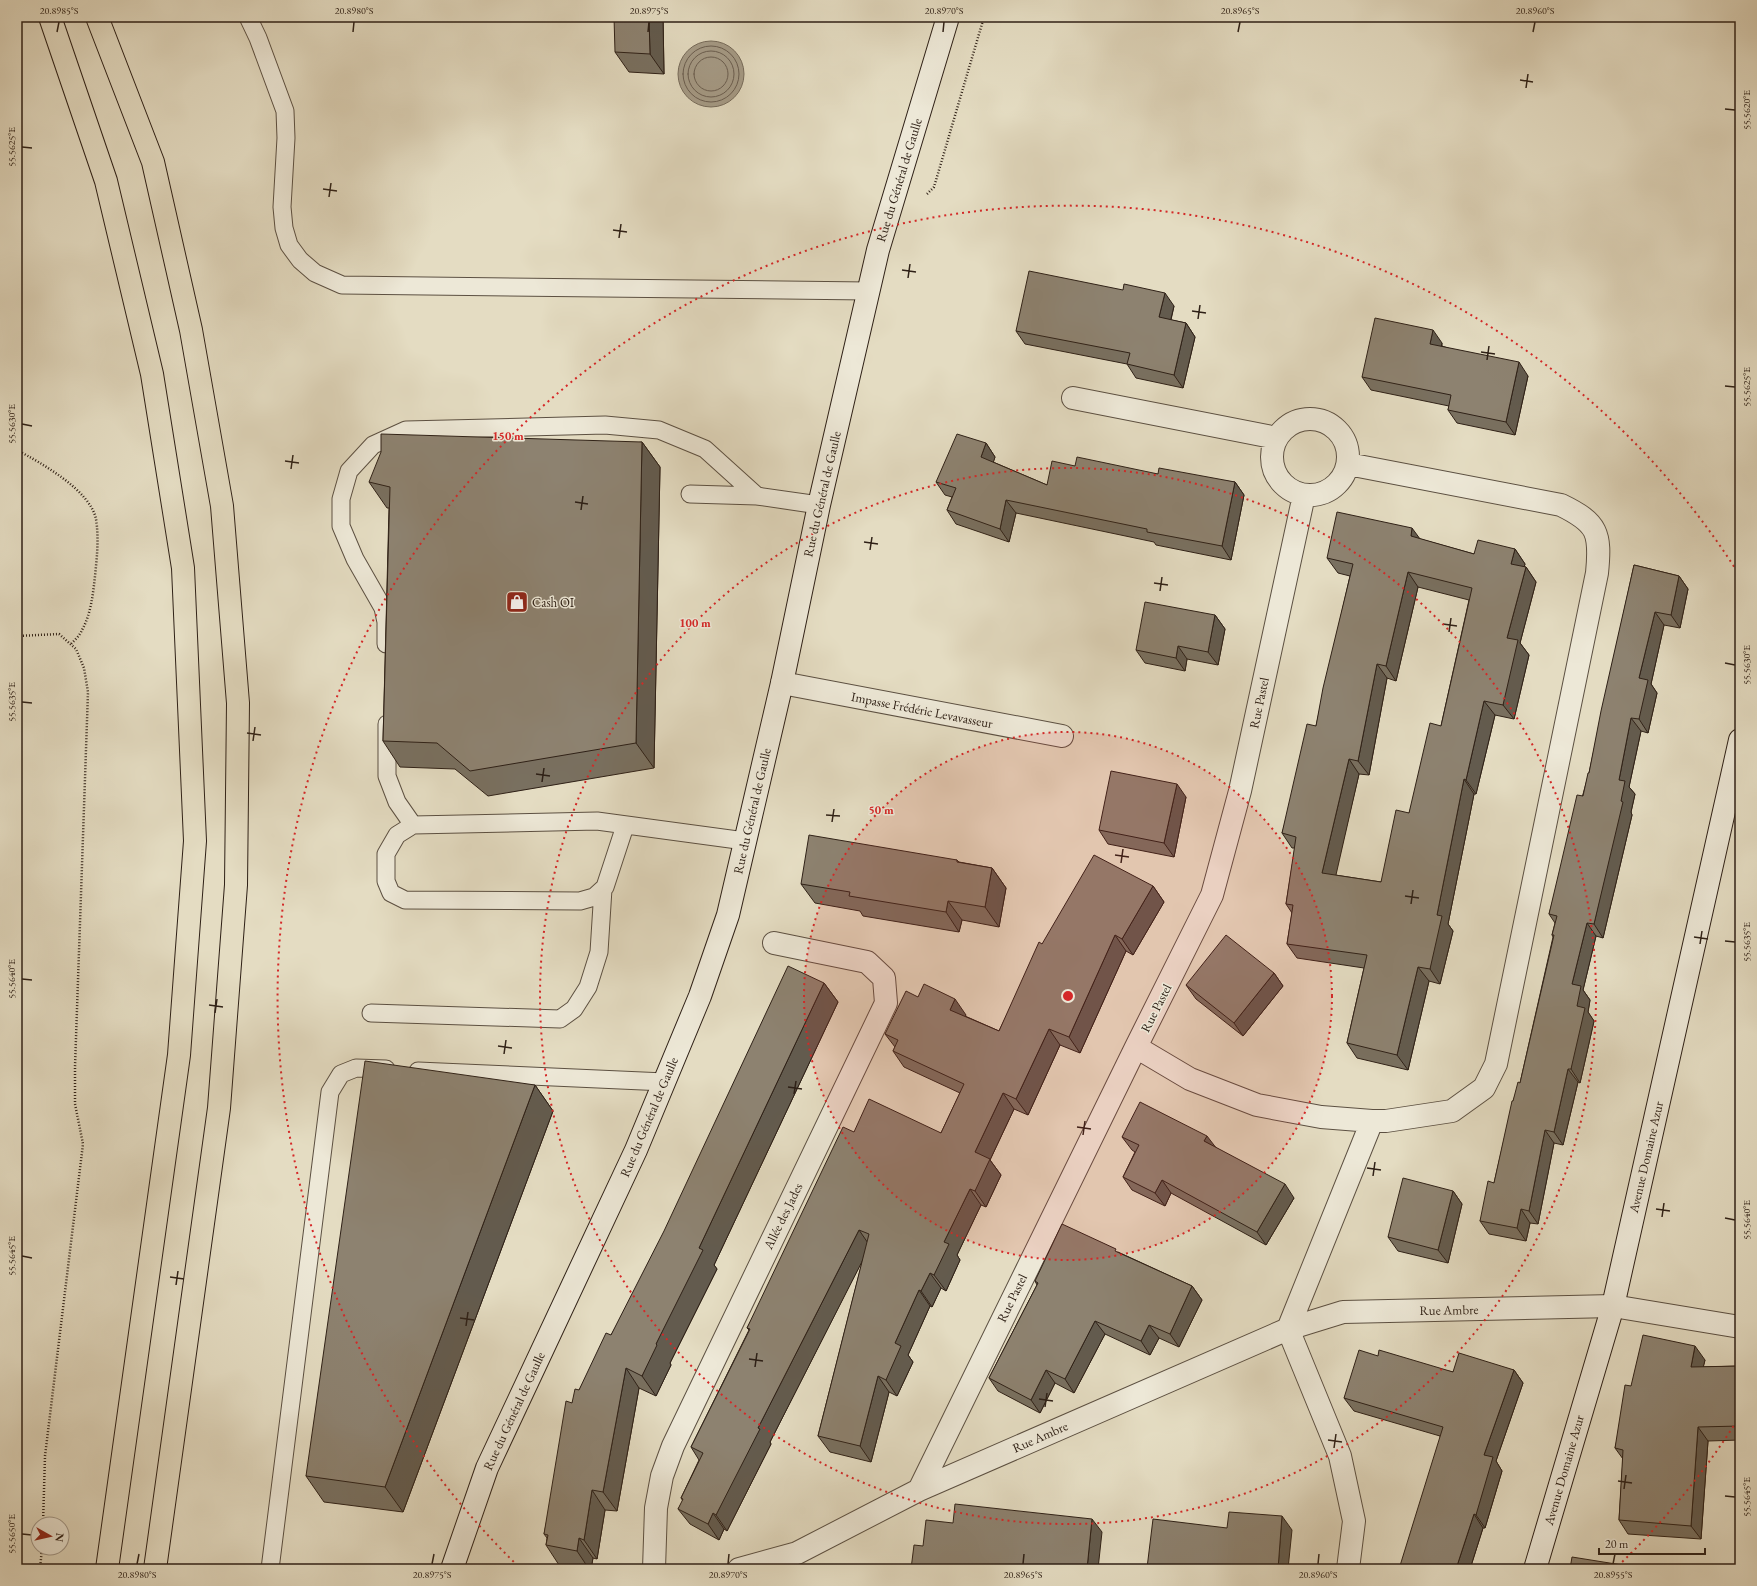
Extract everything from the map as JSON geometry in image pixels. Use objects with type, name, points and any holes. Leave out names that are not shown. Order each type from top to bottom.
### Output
[{"type":"highway","points":[[50,17],[106,181],[152,374],[183,568],[195,841],[179,1055],[107,1569]]},
{"type":"highway","points":[[97,17],[154,162],[191,330],[222,506],[238,703],[236,885],[219,1108],[155,1569]]},
{"type":"street","name":"Rue du Général de Gaulle","points":[[452,1569],[487,1468],[636,1150],[700,996],[728,915],[782,683],[819,505],[878,250],[948,17]]},
{"type":"street","points":[[1073,398],[1277,438]]},
{"type":"street","points":[[1306,419],[1318,420],[1328,424],[1338,431],[1348,452],[1348,464],[1344,475],[1336,485],[1327,491],[1316,495],[1304,495],[1293,491],[1283,484],[1276,474],[1272,462],[1272,456],[1277,438],[1284,429],[1294,422],[1306,419]]},
{"type":"street","points":[[1136,1047],[1190,1079],[1257,1105],[1321,1117],[1372,1121],[1386,1121],[1452,1111],[1484,1088],[1496,1064],[1597,573],[1600,549],[1593,525],[1578,513],[1562,504],[1348,464]]},
{"type":"street","name":"Rue Pastel","points":[[919,1490],[1136,1047],[1212,896],[1240,791],[1304,495]]},
{"type":"street","name":"Impasse Frédéric Levavasseur","points":[[782,683],[1062,736]]},
{"type":"street","name":"Avenue Domaine Azur","points":[[1535,1569],[1613,1306],[1740,740]]},
{"type":"street","name":"Allée des Jades","points":[[654,1569],[656,1508],[662,1476],[673,1446],[886,1003],[884,978],[867,962],[774,943]]},
{"type":"street","points":[[1348,1569],[1354,1521],[1340,1456],[1288,1329],[1372,1121]]},
{"type":"street","name":"Rue Ambre","points":[[739,1569],[792,1561],[919,1490],[1288,1329],[1343,1312],[1613,1306],[1740,1327]]},
{"type":"lane","points":[[248,17],[258,38],[285,112],[286,138],[282,207],[284,228],[290,245],[300,260],[314,273],[342,285],[868,291]]},
{"type":"lane","points":[[386,661],[386,622],[383,608],[355,559],[342,526],[341,499],[349,471],[373,445],[406,430],[606,425],[659,430],[705,449],[757,496]]},
{"type":"lane","points":[[690,494],[757,496],[819,505]]},
{"type":"lane","points":[[387,707],[387,776],[397,802],[413,825]]},
{"type":"lane","points":[[625,826],[606,887],[594,897],[580,902],[405,900],[392,893],[386,881],[386,854],[397,835],[413,825],[597,821],[625,826],[745,841]]},
{"type":"lane","points":[[371,1013],[560,1019],[574,1009],[588,988],[599,952],[603,889]]},
{"type":"lane","points":[[270,1569],[330,1092],[341,1074],[356,1068],[665,1082]]},
{"type":"path","points":[[17,275],[17,323]]},
{"type":"path","points":[[17,450],[32,458],[66,481],[85,498],[95,517],[98,544],[92,601],[82,630],[71,644]]},
{"type":"path","points":[[17,636],[59,634],[76,649],[84,668],[88,692],[75,1067],[76,1104],[83,1144],[45,1456],[43,1516]]},
{"type":"path","points":[[40,1569],[41,1556]]},
{"type":"water","points":[[711,41],[723,44],[734,51],[741,62],[744,74],[741,86],[734,97],[723,104],[711,107],[699,104],[688,97],[681,86],[678,74],[681,62],[688,51],[699,44]]},
{"type":"building","points":[[614,17],[649,17],[650,54],[615,52]]},
{"type":"building","points":[[1029,271],[1123,290],[1124,284],[1165,293],[1159,317],[1186,323],[1174,375],[1127,364],[1130,353],[1016,331]]},
{"type":"building","points":[[1375,318],[1433,330],[1430,344],[1519,362],[1506,422],[1448,410],[1451,395],[1362,377]]},
{"type":"building","points":[[381,434],[642,442],[636,743],[470,771],[437,743],[383,741],[390,487],[369,482],[381,452]]},
{"type":"building","points":[[957,434],[986,443],[981,457],[1047,485],[1052,461],[1075,466],[1077,457],[1158,474],[1159,468],[1235,482],[1222,546],[1147,532],[1147,529],[1006,500],[1000,529],[947,510],[956,488],[936,482]]},
{"type":"building","points":[[1337,512],[1412,528],[1411,536],[1474,554],[1478,540],[1515,549],[1511,564],[1526,567],[1507,638],[1518,640],[1503,705],[1484,701],[1466,780],[1464,779],[1437,915],[1442,916],[1430,969],[1418,967],[1397,1055],[1347,1043],[1367,955],[1287,944],[1293,905],[1286,904],[1296,837],[1282,833],[1307,724],[1316,726],[1323,688],[1353,564],[1327,558]],"holes":[[[1408,572],[1472,588],[1441,726],[1430,723],[1409,813],[1396,810],[1381,882],[1322,873],[1349,759],[1358,761],[1377,664],[1386,666]]]},
{"type":"building","points":[[1634,565],[1679,576],[1671,615],[1655,612],[1639,678],[1648,680],[1639,719],[1631,718],[1619,780],[1625,781],[1621,801],[1623,802],[1594,924],[1587,923],[1572,984],[1581,986],[1577,1006],[1585,1008],[1571,1069],[1568,1069],[1554,1132],[1545,1130],[1529,1211],[1521,1209],[1517,1228],[1480,1221],[1488,1181],[1494,1183],[1512,1101],[1518,1082],[1520,1083],[1554,935],[1552,935],[1557,916],[1549,914],[1577,795],[1583,796],[1589,773],[1601,711]]},
{"type":"building","points":[[1145,602],[1215,615],[1208,652],[1178,646],[1176,658],[1136,650]]},
{"type":"building","points":[[1111,771],[1177,784],[1164,843],[1099,830]]},
{"type":"building","points":[[809,835],[957,860],[957,862],[992,868],[985,907],[948,901],[946,912],[849,896],[850,892],[801,884]]},
{"type":"building","points":[[1094,855],[1153,886],[1122,939],[1115,935],[1069,1037],[1049,1029],[1016,1099],[1003,1093],[975,1152],[990,1159],[975,1191],[970,1189],[944,1242],[949,1244],[934,1275],[930,1273],[921,1291],[919,1290],[895,1343],[901,1346],[886,1380],[878,1376],[860,1446],[818,1436],[869,1234],[859,1230],[758,1428],[760,1429],[716,1515],[713,1513],[708,1524],[678,1509],[683,1499],[681,1498],[703,1453],[691,1447],[750,1329],[747,1328],[843,1127],[854,1132],[869,1099],[941,1133],[964,1084],[893,1051],[898,1040],[885,1034],[906,991],[918,997],[924,984],[955,999],[950,1010],[999,1031],[1039,942],[1042,944]]},
{"type":"building","points":[[1226,935],[1274,973],[1234,1023],[1186,985]]},
{"type":"building","points":[[788,966],[824,983],[699,1248],[703,1250],[656,1344],[657,1345],[642,1376],[626,1368],[603,1492],[592,1490],[584,1540],[579,1538],[577,1551],[546,1545],[548,1535],[544,1534],[566,1401],[572,1403],[575,1389],[579,1390],[606,1333],[611,1335],[664,1231]]},
{"type":"building","points":[[365,1061],[535,1085],[385,1487],[306,1476]]},
{"type":"building","points":[[1140,1102],[1207,1136],[1204,1141],[1285,1184],[1257,1232],[1162,1180],[1155,1193],[1123,1177],[1139,1145],[1122,1137]]},
{"type":"building","points":[[1403,1178],[1453,1191],[1438,1250],[1388,1237]]},
{"type":"building","points":[[1062,1224],[1116,1249],[1115,1251],[1192,1286],[1170,1334],[1149,1325],[1141,1341],[1095,1321],[1065,1379],[1046,1370],[1031,1400],[989,1378],[1038,1283],[1035,1281]]},
{"type":"building","points":[[1643,1335],[1695,1346],[1691,1367],[1740,1366],[1740,1426],[1698,1427],[1691,1526],[1619,1520],[1623,1450],[1615,1448],[1625,1385],[1631,1386]]},
{"type":"building","points":[[1359,1350],[1378,1356],[1379,1350],[1453,1372],[1459,1353],[1514,1370],[1484,1455],[1493,1457],[1476,1515],[1474,1514],[1456,1569],[1399,1569],[1443,1427],[1344,1398]]},
{"type":"building","points":[[955,1504],[1092,1519],[1087,1569],[911,1569],[914,1545],[923,1546],[926,1520],[953,1523]]},
{"type":"building","points":[[1229,1512],[1282,1516],[1278,1569],[1147,1568],[1153,1519],[1227,1528]]},
{"type":"building","points":[[1572,1557],[1647,1569],[1570,1569]]},
{"type":"place","name":"Cash OI","points":[[517,602]]}]
